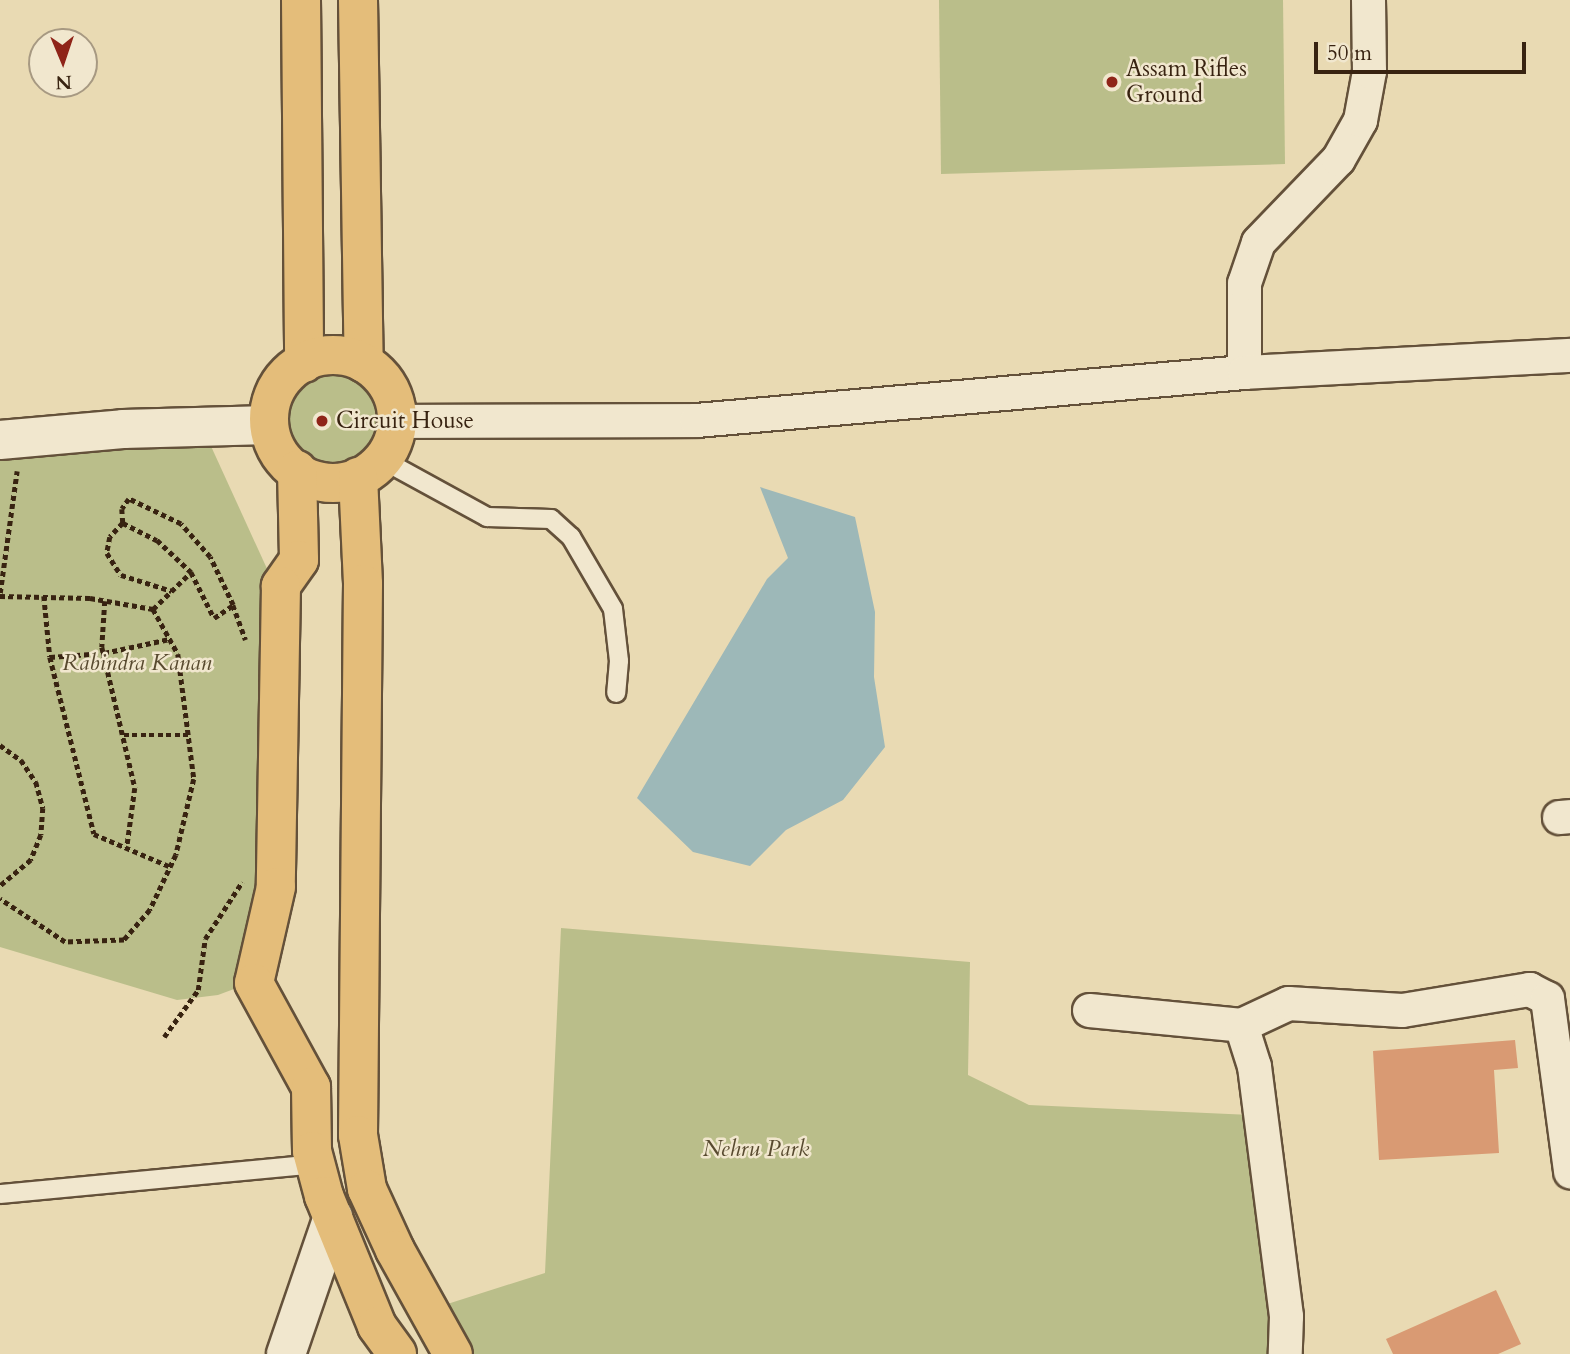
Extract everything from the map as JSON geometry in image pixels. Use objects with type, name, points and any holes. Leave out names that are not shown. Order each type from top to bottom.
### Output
[{"type":"main road","points":[[301,0],[304,363]]},
{"type":"main road","points":[[358,0],[364,363]]},
{"type":"main road","points":[[370,468],[325,482],[297,470],[275,445],[269,425],[270,403],[279,384],[304,363],[332,355],[364,363],[386,382],[398,421],[370,468],[363,584],[358,1135],[367,1189],[395,1250],[453,1354]]},
{"type":"main road","points":[[297,470],[299,560],[281,586],[276,887],[254,983],[311,1087],[316,1164],[333,1217],[377,1326],[397,1354]]},
{"type":"street","points":[[1244,372],[1244,283],[1258,242],[1338,159],[1360,120],[1369,71],[1368,0]]},
{"type":"street","points":[[398,421],[696,420],[1244,372],[1570,355]]},
{"type":"street","points":[[11,440],[123,429],[269,425]]},
{"type":"street","points":[[1090,1010],[1241,1025],[1288,1003],[1402,1010],[1529,989],[1547,998],[1570,1171]]},
{"type":"street","points":[[1241,1025],[1254,1066],[1286,1316],[1285,1354]]},
{"type":"street","points":[[285,1354],[333,1217]]},
{"type":"lane","points":[[370,468],[487,517],[533,515],[551,519],[571,537],[613,609],[619,662],[616,692]]},
{"type":"lane","points":[[0,1194],[316,1164]]},
{"type":"path","points":[[11,440],[0,594],[106,601],[153,609]]},
{"type":"path","points":[[172,591],[121,575],[107,553],[110,537],[123,523],[122,509],[129,499],[181,524],[210,557],[233,605],[249,650]]},
{"type":"path","points":[[123,523],[157,540],[191,572],[214,618],[233,605]]},
{"type":"path","points":[[153,609],[191,572]]},
{"type":"path","points":[[43,596],[50,657],[94,834],[171,867]]},
{"type":"path","points":[[106,601],[104,653],[135,788],[127,848]]},
{"type":"path","points":[[0,899],[65,943],[124,940],[150,910],[171,867],[194,779],[191,735],[178,654],[153,609]]},
{"type":"path","points":[[50,657],[104,653],[170,639]]},
{"type":"path","points":[[124,736],[191,735]]},
{"type":"path","points":[[0,745],[21,760],[36,782],[43,808],[41,835],[31,860],[0,887]]},
{"type":"path","points":[[164,1037],[198,990],[205,939],[244,878]]},
{"type":"green space","name":"Assam Rifles Ground","points":[[939,0],[1283,0],[1285,164],[941,174]]},
{"type":"green space","points":[[324,366],[345,371],[363,382],[374,400],[379,421],[374,442],[363,460],[345,471],[324,476],[303,471],[285,460],[274,442],[269,421],[274,400],[285,382],[303,371]]},
{"type":"green space","name":"Rabindra Kanan","points":[[185,436],[210,444],[274,584],[273,742],[250,983],[218,995],[177,1000],[0,947],[0,459]]},
{"type":"green space","name":"Nehru Park","points":[[561,928],[970,962],[968,1075],[1029,1105],[1251,1115],[1272,1354],[462,1354],[438,1307],[545,1273]]},
{"type":"water","points":[[760,487],[855,517],[875,612],[874,677],[885,747],[843,800],[786,830],[750,866],[693,852],[637,798],[767,579],[788,558]]},
{"type":"building","points":[[1515,1040],[1518,1068],[1494,1070],[1499,1153],[1379,1160],[1373,1051]]},
{"type":"building","points":[[1496,1290],[1521,1344],[1498,1354],[1393,1354],[1386,1339]]},
{"type":"place","name":"Assam Rifles Ground","points":[[1112,82]]},
{"type":"place","name":"Circuit House","points":[[322,421]]}]
